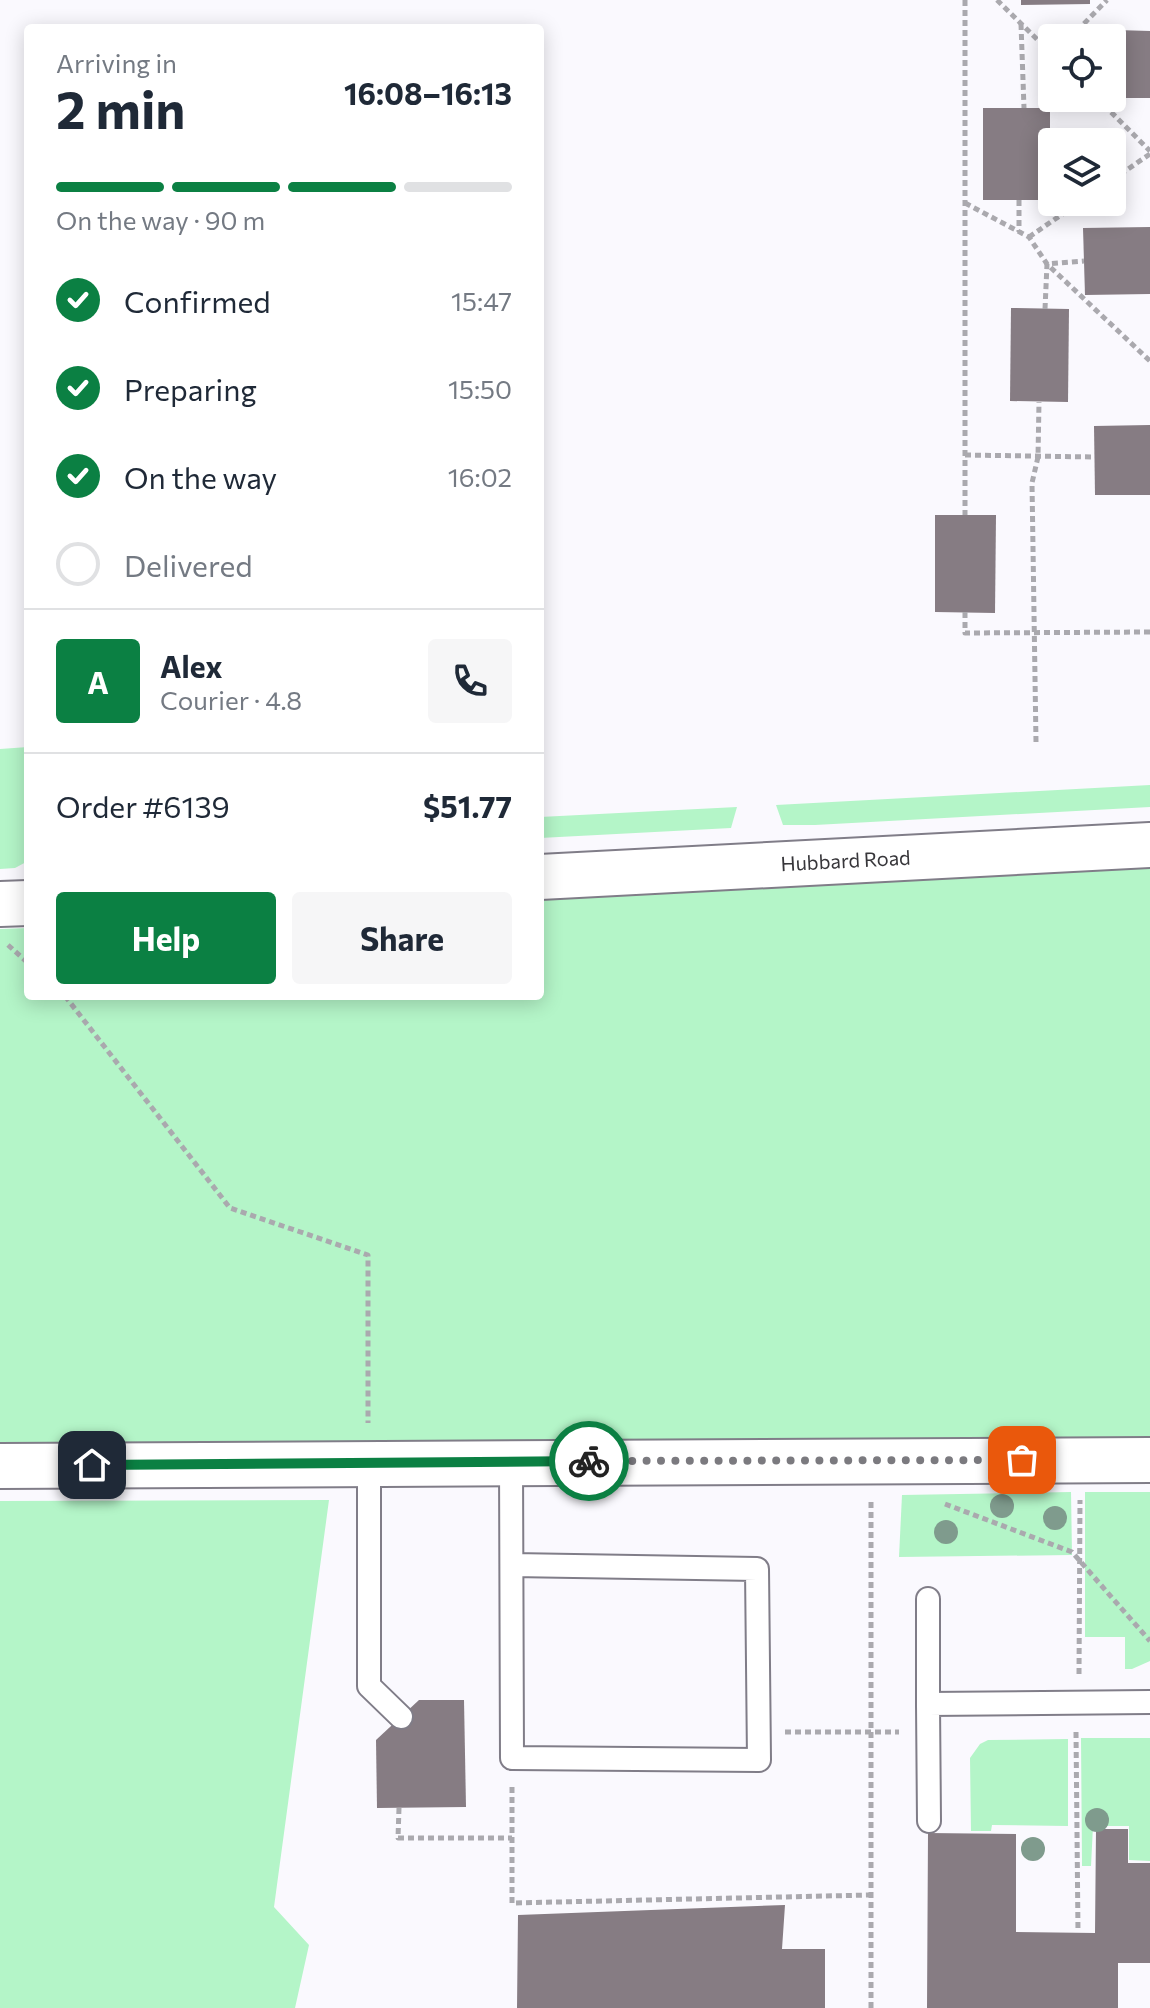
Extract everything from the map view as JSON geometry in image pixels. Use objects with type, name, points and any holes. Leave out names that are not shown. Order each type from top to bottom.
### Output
[{"type":"street","name":"Hubbard Road","points":[[544,877],[1150,845]]},
{"type":"street","points":[[0,904],[24,903]]},
{"type":"street","points":[[0,1466],[368,1444],[511,1461],[1150,1460]]},
{"type":"lane","points":[[368,1444],[369,1686],[401,1717]]},
{"type":"lane","points":[[511,1461],[512,1758],[759,1760],[757,1569],[513,1565]]},
{"type":"lane","points":[[928,1599],[929,1821]]},
{"type":"lane","points":[[928,1704],[1150,1702]]},
{"type":"path","points":[[965,0],[965,515]]},
{"type":"path","points":[[997,0],[1038,40]]},
{"type":"path","points":[[1084,24],[1107,0]]},
{"type":"path","points":[[1021,24],[1024,108]]},
{"type":"path","points":[[1111,112],[1150,152],[1126,170]]},
{"type":"path","points":[[1019,200],[1019,232]]},
{"type":"path","points":[[965,203],[1029,237],[1047,264],[1150,361]]},
{"type":"path","points":[[1029,237],[1060,216]]},
{"type":"path","points":[[1047,264],[1084,261]]},
{"type":"path","points":[[1045,309],[1047,264]]},
{"type":"path","points":[[1036,742],[1032,483],[1038,457],[1039,402]]},
{"type":"path","points":[[965,455],[1094,457]]},
{"type":"path","points":[[965,612],[965,633],[1150,632]]},
{"type":"path","points":[[0,938],[24,959]]},
{"type":"path","points":[[68,1000],[230,1208],[368,1255],[368,1444]]},
{"type":"path","points":[[871,1486],[871,2008]]},
{"type":"path","points":[[1079,1679],[1080,1486]]},
{"type":"path","points":[[937,1500],[971,1516],[1072,1552],[1150,1641]]},
{"type":"path","points":[[1076,1731],[1078,1932]]},
{"type":"path","points":[[782,1732],[911,1732]]},
{"type":"path","points":[[399,1808],[398,1838],[512,1838]]},
{"type":"path","points":[[512,1812],[512,1903],[871,1895]]},
{"type":"green space","points":[[24,747],[24,863],[15,868],[0,869],[0,749]]},
{"type":"green space","points":[[1150,785],[1150,807],[815,825],[783,825],[776,805]]},
{"type":"green space","points":[[737,807],[731,828],[544,838],[544,817]]},
{"type":"green space","points":[[1150,868],[1150,1438],[0,1444],[0,929],[24,928],[24,1000],[544,1000],[544,900]]},
{"type":"green space","points":[[1071,1492],[1072,1555],[899,1557],[902,1495]]},
{"type":"green space","points":[[1085,1492],[1150,1492],[1150,1661],[1132,1669],[1125,1669],[1125,1637],[1085,1637]]},
{"type":"green space","points":[[329,1500],[274,1907],[309,1945],[295,2008],[0,2008],[0,1501]]},
{"type":"green space","points":[[1081,1738],[1150,1738],[1150,1861],[1129,1860],[1129,1826],[1093,1826],[1091,1866],[1082,1866]]},
{"type":"green space","points":[[1068,1739],[1068,1826],[992,1825],[991,1831],[971,1831],[970,1758],[980,1744],[988,1740]]},
{"type":"building","points":[[1021,0],[1090,0],[1090,4],[1021,5]]},
{"type":"building","points":[[1126,30],[1150,31],[1150,98],[1126,98]]},
{"type":"building","points":[[983,108],[1038,108],[1038,112],[1050,112],[1050,128],[1038,128],[1038,200],[983,200]]},
{"type":"building","points":[[1150,227],[1150,294],[1085,295],[1083,228]]},
{"type":"building","points":[[1011,308],[1069,309],[1068,402],[1010,401]]},
{"type":"building","points":[[1150,425],[1150,495],[1095,495],[1094,426]]},
{"type":"building","points":[[935,515],[996,515],[995,613],[935,612]]},
{"type":"building","points":[[419,1700],[464,1700],[466,1807],[377,1808],[376,1740]]},
{"type":"building","points":[[1096,1829],[1128,1829],[1128,1863],[1150,1863],[1150,1963],[1118,1963],[1118,2008],[927,2008],[928,1833],[1016,1834],[1016,1932],[1095,1933]]},
{"type":"building","points":[[785,1905],[782,1949],[825,1949],[825,2008],[517,2008],[518,1915]]},
{"type":"way so far","points":[[589,1461],[1022,1460]]},
{"type":"route","points":[[92,1465],[589,1461]]}]
